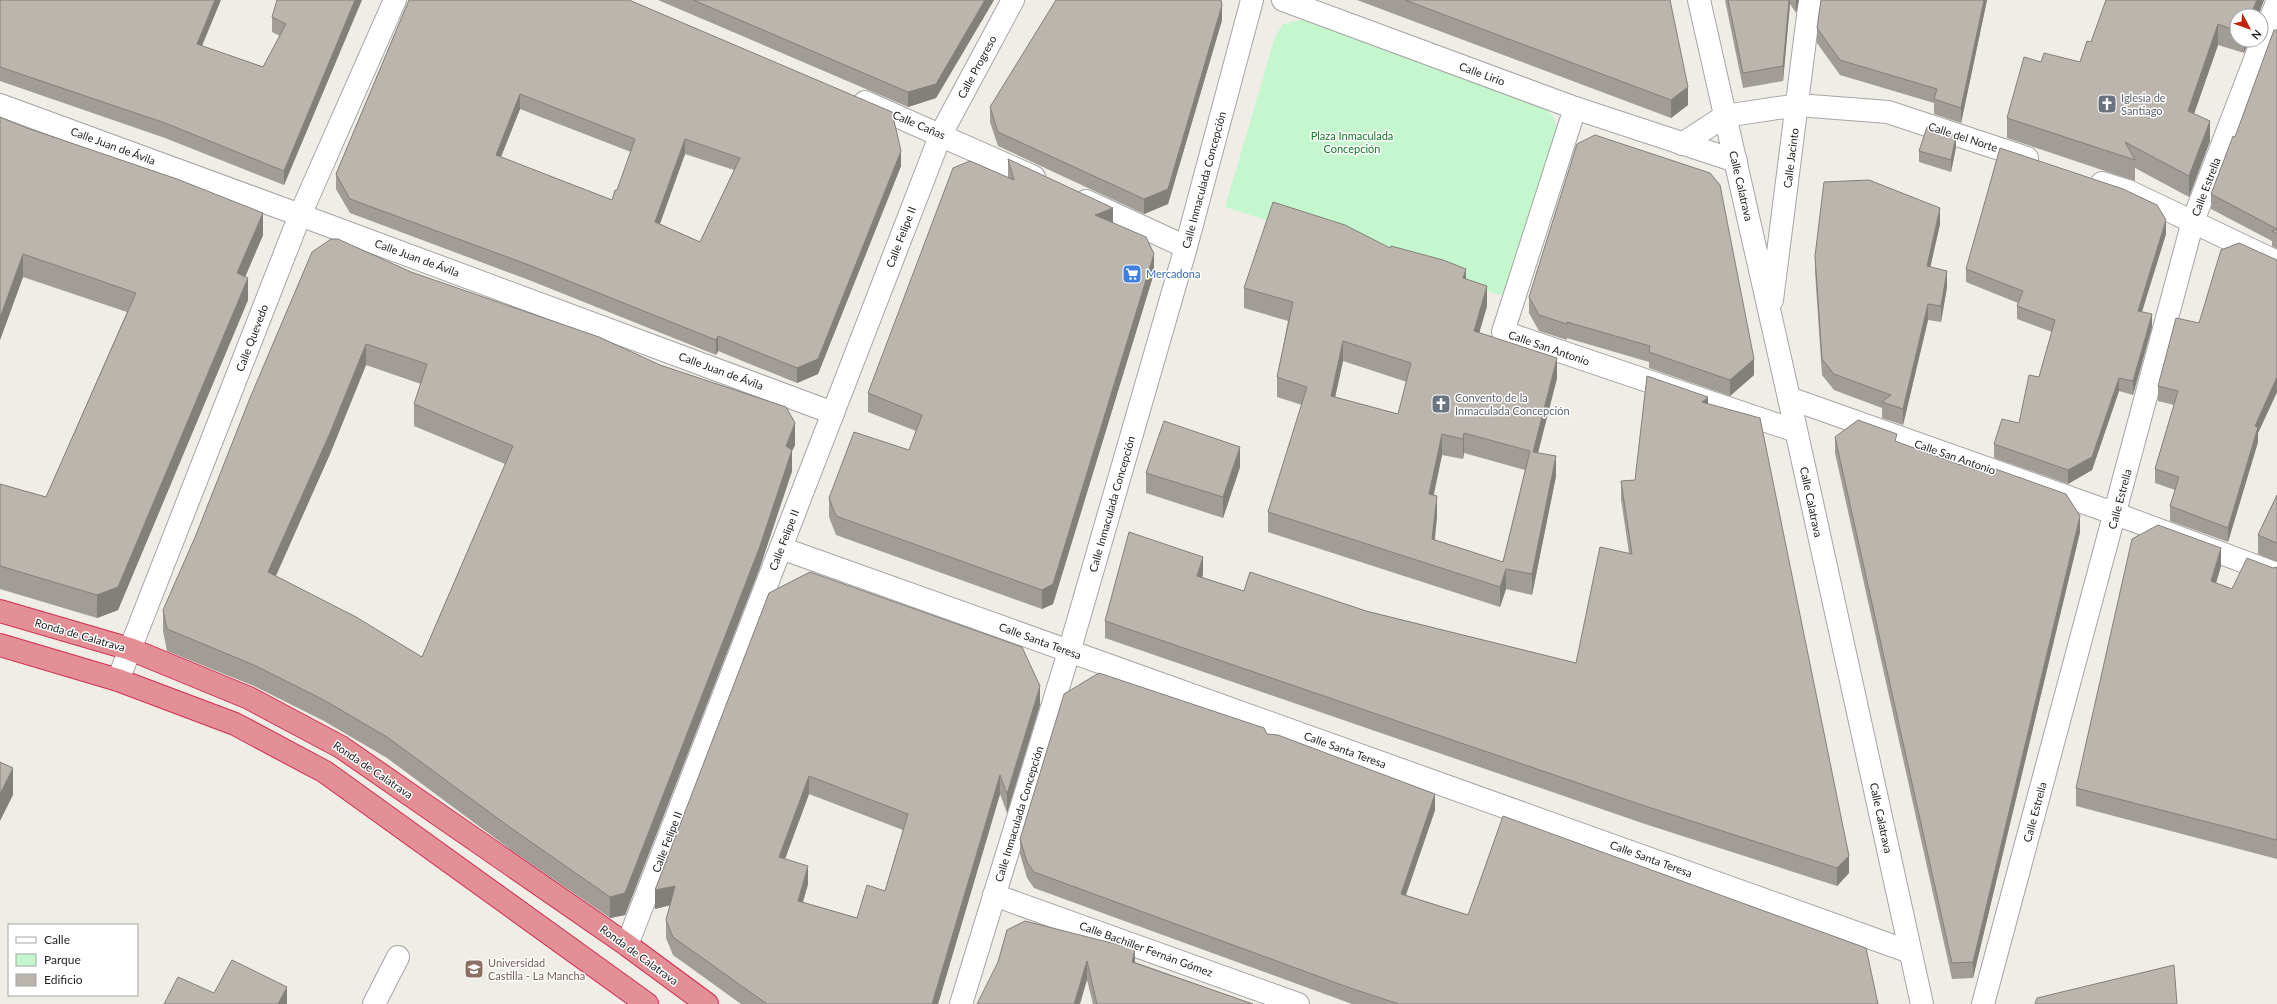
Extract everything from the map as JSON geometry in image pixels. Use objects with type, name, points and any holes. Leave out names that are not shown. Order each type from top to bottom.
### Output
[{"type":"highway","name":"Ronda de Calatrava","points":[[0,611],[130,649],[249,698],[341,747],[627,945],[707,1004]]},
{"type":"highway","points":[[0,645],[118,680],[235,724],[325,772],[647,1004]]},
{"type":"street","name":"Calle Quevedo","points":[[118,680],[300,215],[395,0]]},
{"type":"street","name":"Calle Progreso","points":[[941,134],[1013,0]]},
{"type":"street","name":"Calle Inmaculada Concepción","points":[[960,1004],[1069,652],[1186,247],[1252,0]]},
{"type":"street","name":"Calle Lirio","points":[[1283,0],[1575,108],[1736,161]]},
{"type":"street","name":"Calle Calatrava","points":[[1699,0],[1790,398],[1922,1004]]},
{"type":"street","name":"Calle Jacinto","points":[[1770,315],[1798,105],[1810,0]]},
{"type":"street","name":"Calle Estrella","points":[[1983,1004],[2116,514],[2193,221],[2277,2]]},
{"type":"street","name":"Calle Cañas","points":[[846,94],[941,134],[1049,184]]},
{"type":"street","name":"Calle Juan de Ávila","points":[[0,105],[833,413]]},
{"type":"street","name":"Calle del Norte","points":[[1725,116],[1798,105],[1888,112],[2045,164]]},
{"type":"street","name":"Calle San Antonio","points":[[1575,108],[1503,332],[1796,431]]},
{"type":"street","points":[[1682,144],[1725,116]]},
{"type":"street","name":"Calle Felipe II","points":[[627,945],[941,134]]},
{"type":"street","points":[[2083,176],[2128,191],[2277,262]]},
{"type":"street","points":[[1071,194],[1186,247]]},
{"type":"street","name":"Calle San Antonio","points":[[1790,398],[2116,514],[2277,574]]},
{"type":"street","name":"Calle Santa Teresa","points":[[781,548],[1910,952]]},
{"type":"street","name":"Calle Bachiller Fernán Gómez","points":[[994,895],[1298,1004]]},
{"type":"street","points":[[374,1004],[398,956]]},
{"type":"green space","name":"Plaza Inmaculada Concepción","points":[[1306,19],[1540,105],[1552,116],[1556,123],[1556,139],[1503,296],[1225,207],[1275,37],[1283,24]]},
{"type":"building","points":[[0,0],[215,0],[197,44],[263,67],[286,24],[272,17],[277,0],[355,0],[284,171],[165,123],[0,67]]},
{"type":"building","points":[[409,0],[629,0],[892,112],[901,151],[818,359],[797,368],[718,336],[716,340],[529,265],[350,199],[336,174]],"holes":[[[520,94],[635,139],[612,200],[496,155]],[[685,139],[740,158],[700,242],[655,222]]]},
{"type":"building","points":[[693,0],[985,0],[936,84],[908,92]]},
{"type":"building","points":[[1056,0],[1221,0],[1222,5],[1168,189],[1144,199],[998,132],[990,107]]},
{"type":"building","points":[[1405,0],[1670,0],[1688,87],[1671,100]]},
{"type":"building","points":[[1728,0],[1789,0],[1783,66],[1743,73]]},
{"type":"building","points":[[1821,0],[1984,0],[1961,108],[1934,99],[1937,89],[1840,60],[1817,28]]},
{"type":"building","name":"Iglesia de Santiago","points":[[2106,0],[2257,0],[2254,8],[2229,8],[2229,28],[2218,24],[2188,111],[2210,121],[2189,176],[2125,142],[2135,160],[2007,118],[2024,57],[2041,62],[2044,53],[2080,62],[2087,41],[2091,42]]},
{"type":"building","points":[[2274,30],[2277,30],[2277,229],[2211,194],[2233,136],[2235,137],[2267,48],[2269,48]]},
{"type":"building","points":[[0,117],[27,128],[177,179],[263,213],[237,273],[248,278],[118,587],[97,595],[0,566],[0,484],[46,497],[136,293],[23,254],[0,318]]},
{"type":"building","points":[[1927,127],[1956,136],[1951,160],[1919,151]]},
{"type":"building","points":[[1595,135],[1710,173],[1720,185],[1754,359],[1730,380],[1649,352],[1650,346],[1539,315],[1529,297],[1577,144]]},
{"type":"building","points":[[2000,148],[2123,189],[2157,205],[2166,220],[2138,311],[2152,314],[2133,381],[2119,378],[2092,457],[2068,470],[1994,444],[2002,419],[2019,423],[2029,375],[2039,377],[2055,320],[2017,306],[2023,291],[1966,269]]},
{"type":"building","points":[[1008,159],[1113,208],[1095,215],[1146,237],[1154,254],[1053,584],[1042,590],[836,516],[829,498],[854,432],[909,450],[922,415],[868,393],[953,168],[970,161],[1014,180]]},
{"type":"building","points":[[1869,180],[1940,208],[1927,266],[1947,271],[1941,306],[1928,304],[1903,409],[1882,402],[1891,395],[1834,374],[1822,359],[1815,256],[1824,182]]},
{"type":"building","name":"Convento de la Inmaculada Concepción","points":[[1273,202],[1345,225],[1390,248],[1391,246],[1443,260],[1466,269],[1463,278],[1487,286],[1474,331],[1557,358],[1533,452],[1556,456],[1532,574],[1506,569],[1500,587],[1268,512],[1307,387],[1277,377],[1293,302],[1244,288]],"holes":[[[1343,341],[1411,363],[1398,414],[1331,396]],[[1464,433],[1530,451],[1503,562],[1432,539],[1437,496],[1429,494],[1442,434],[1463,439]]]},
{"type":"building","points":[[2277,229],[2277,234],[2272,231]]},
{"type":"building","points":[[331,239],[338,239],[411,272],[599,337],[660,365],[786,407],[795,423],[786,446],[792,450],[759,549],[625,893],[610,897],[511,828],[387,737],[324,700],[254,665],[167,629],[163,610],[196,535],[250,398],[312,252]],"holes":[[[366,344],[427,364],[414,404],[513,446],[422,657],[356,617],[268,572],[330,433]]]},
{"type":"building","points":[[2239,243],[2277,260],[2277,377],[2255,426],[2258,427],[2228,528],[2170,506],[2179,477],[2155,469],[2178,391],[2158,386],[2176,318],[2199,323],[2221,250]]},
{"type":"building","points":[[1647,376],[1708,397],[1702,402],[1760,418],[1849,856],[1837,868],[1645,806],[1105,621],[1129,532],[1203,557],[1197,576],[1244,591],[1250,572],[1366,611],[1576,663],[1600,547],[1632,554],[1621,481],[1635,480]]},
{"type":"building","points":[[1858,420],[1897,434],[1895,441],[1952,462],[1985,473],[1987,466],[2066,494],[2080,516],[1973,962],[1952,963],[1835,437]]},
{"type":"building","points":[[1164,421],[1240,447],[1223,497],[1146,473]]},
{"type":"building","points":[[2277,495],[2277,543],[2258,535]]},
{"type":"building","points":[[2158,525],[2221,548],[2211,581],[2232,589],[2247,558],[2273,568],[2277,567],[2277,840],[2076,788],[2132,539]]},
{"type":"building","points":[[810,572],[1022,647],[1040,686],[1007,794],[1000,775],[932,1004],[767,1004],[673,937],[666,920],[675,886],[655,890],[769,593]],"holes":[[[809,776],[908,814],[885,891],[867,885],[857,918],[798,901],[808,866],[779,857]]]},
{"type":"building","points":[[1099,673],[1264,728],[1267,734],[1278,735],[1435,794],[1401,894],[1468,915],[1503,816],[1866,948],[1878,1004],[1399,1004],[1353,989],[1034,872],[1027,862],[1020,839],[1064,694]]},
{"type":"building","points":[[0,762],[13,768],[0,794]]},
{"type":"building","points":[[1025,921],[1135,949],[1132,962],[1253,1004],[1097,1004],[1087,961],[1074,1004],[977,1004],[998,962],[1007,930]]},
{"type":"building","points":[[232,960],[287,987],[278,1004],[164,1004],[178,977],[214,993]]},
{"type":"building","points":[[2174,965],[2177,1004],[2035,1004],[2037,998]]},
{"type":"place","name":"Iglesia de Santiago","points":[[2107,104]]},
{"type":"place","name":"Mercadona","points":[[1132,274]]},
{"type":"place","name":"Convento de la Inmaculada Concepción","points":[[1441,404]]},
{"type":"place","name":"Universidad Castilla - La Mancha","points":[[474,969]]}]
